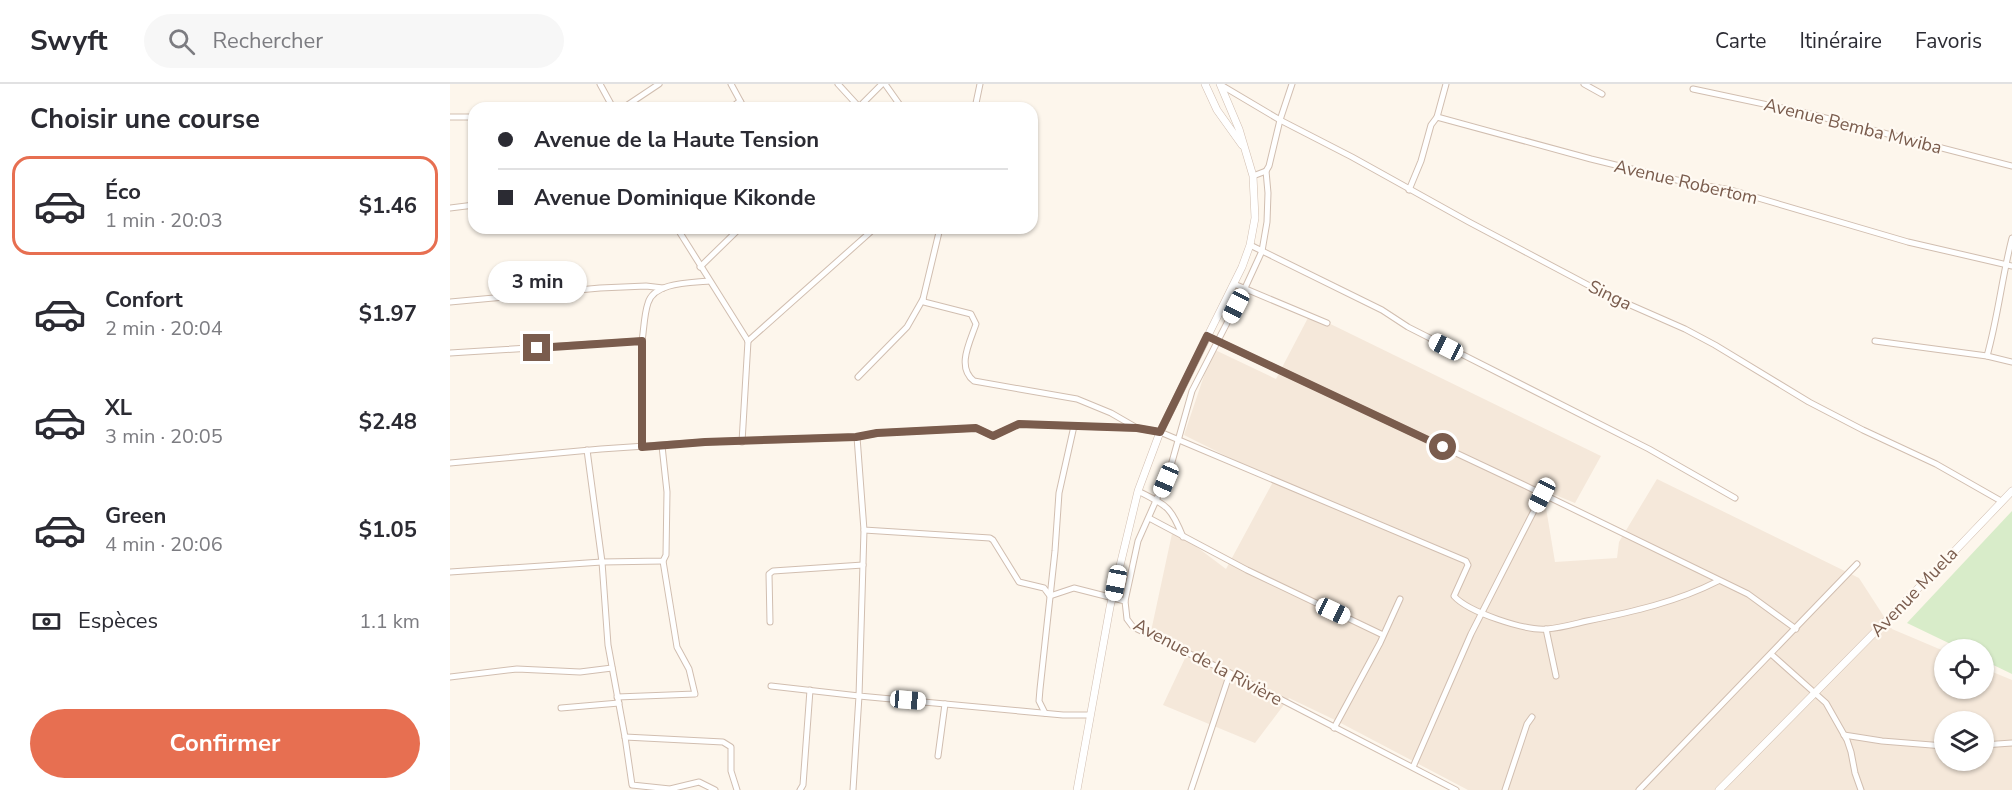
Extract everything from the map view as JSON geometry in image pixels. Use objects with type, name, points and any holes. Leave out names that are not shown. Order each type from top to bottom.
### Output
[{"type":"street","points":[[600,84],[610,102]]},
{"type":"street","points":[[632,102],[659,84]]},
{"type":"street","points":[[731,84],[740,101]]},
{"type":"street","points":[[838,84],[854,102]]},
{"type":"street","points":[[865,102],[883,84],[897,102]]},
{"type":"street","points":[[976,102],[980,84]]},
{"type":"street","points":[[1205,84],[1217,110],[1245,149]]},
{"type":"street","points":[[1077,790],[1113,597],[1138,491],[1160,432],[1234,284],[1250,245],[1255,218],[1253,176],[1236,120],[1220,84]]},
{"type":"street","name":"Singa","points":[[1220,84],[1280,120],[1352,157],[1409,190],[1603,293],[1685,329],[1809,402],[1936,464],[2001,501]]},
{"type":"street","points":[[1125,601],[1138,541],[1170,470],[1192,391],[1262,251],[1267,222],[1266,171],[1292,84]]},
{"type":"street","points":[[1409,190],[1421,161],[1431,125],[1437,117],[1446,84]]},
{"type":"street","points":[[1584,84],[1602,94]]},
{"type":"street","name":"Avenue Bemba Mwiba","points":[[1693,89],[1806,113],[2012,166]]},
{"type":"street","points":[[450,117],[468,117]]},
{"type":"street","name":"Avenue Robertom","points":[[1437,117],[1602,162],[1689,183],[1731,190],[1908,242],[2012,266]]},
{"type":"street","points":[[1253,176],[1266,171]]},
{"type":"street","points":[[450,208],[468,206]]},
{"type":"street","points":[[681,234],[748,341],[742,442]]},
{"type":"street","points":[[700,267],[734,234]]},
{"type":"street","points":[[748,341],[868,234]]},
{"type":"street","points":[[858,377],[907,327],[923,299],[939,234]]},
{"type":"street","points":[[1987,356],[1996,327],[2005,264],[2012,238]]},
{"type":"street","points":[[1250,245],[1382,310],[1408,327],[1649,449],[1736,498]]},
{"type":"street","points":[[450,302],[600,288],[646,286],[663,288],[709,281]]},
{"type":"street","points":[[1234,284],[1327,323]]},
{"type":"street","points":[[642,447],[642,341],[648,301],[654,293],[663,288]]},
{"type":"street","points":[[923,299],[924,302],[971,314],[976,324],[965,356],[966,371],[974,381],[1077,399],[1111,412],[1137,428]]},
{"type":"street","points":[[1207,336],[1748,594],[1796,629]]},
{"type":"street","points":[[450,353],[642,341]]},
{"type":"street","points":[[1875,341],[1987,356],[2012,362]]},
{"type":"street","points":[[450,463],[587,450],[856,437],[877,433],[976,428],[993,436],[1019,424],[1137,428],[1160,432],[1466,561],[1468,565],[1454,596],[1504,622],[1546,629],[1636,611],[1693,593],[1718,581]]},
{"type":"street","points":[[1045,713],[1039,701],[1059,493],[1074,426]]},
{"type":"street","points":[[852,790],[859,696],[864,530],[856,437]]},
{"type":"street","points":[[561,708],[695,693],[689,669],[677,648],[663,561],[666,555],[667,492],[662,446]]},
{"type":"street","points":[[587,450],[602,562],[608,645],[626,737],[632,785],[670,789],[699,782],[715,790]]},
{"type":"street","points":[[1138,491],[1157,500],[1175,517],[1183,537]]},
{"type":"street","name":"Avenue Muela","points":[[1719,790],[2012,491]]},
{"type":"street","points":[[1413,767],[1482,612],[1542,495]]},
{"type":"street","points":[[1149,518],[1383,635]]},
{"type":"street","points":[[864,530],[990,538],[1019,582],[1044,588],[1050,596]]},
{"type":"street","points":[[450,572],[602,562],[663,561]]},
{"type":"street","points":[[1639,790],[1857,564]]},
{"type":"street","points":[[770,622],[768,582],[769,574],[773,571],[863,565]]},
{"type":"street","name":"Avenue de la Rivière","points":[[1050,596],[1074,588],[1125,601],[1127,620],[1133,627],[1230,673],[1456,790]]},
{"type":"street","points":[[1334,728],[1400,599]]},
{"type":"street","points":[[1546,629],[1556,676]]},
{"type":"street","points":[[1771,654],[1826,703],[1851,752],[1861,790]]},
{"type":"street","points":[[450,677],[517,669],[580,672],[612,669]]},
{"type":"street","points":[[1191,790],[1230,673]]},
{"type":"street","points":[[771,686],[945,704],[1090,715]]},
{"type":"street","points":[[800,790],[803,785],[810,690]]},
{"type":"street","points":[[938,756],[945,704]]},
{"type":"street","points":[[1505,790],[1527,724],[1532,717]]},
{"type":"street","points":[[1844,735],[1934,745]]},
{"type":"street","points":[[626,737],[729,744],[731,771],[737,790]]},
{"type":"street","points":[[1994,744],[2012,742]]},
{"type":"shaded area","points":[[1310,314],[1601,456],[1575,503],[1543,490],[1555,562],[1617,558],[1619,542],[1657,479],[1859,578],[1892,629],[1934,647],[1934,699],[1994,699],[1994,673],[2012,680],[2012,790],[1468,790],[1289,698],[1255,743],[1163,705],[1187,654],[1150,636],[1173,529],[1226,569],[1274,480],[1184,435],[1213,349],[1276,379]]},
{"type":"green space","points":[[2012,511],[2012,674],[1994,665],[1994,639],[1940,639],[1907,623]]},
{"type":"route","points":[[537,348],[642,341],[642,447],[705,442],[856,437],[877,433],[976,428],[993,436],[1019,424],[1137,428],[1160,432],[1207,336],[1443,447]]}]
